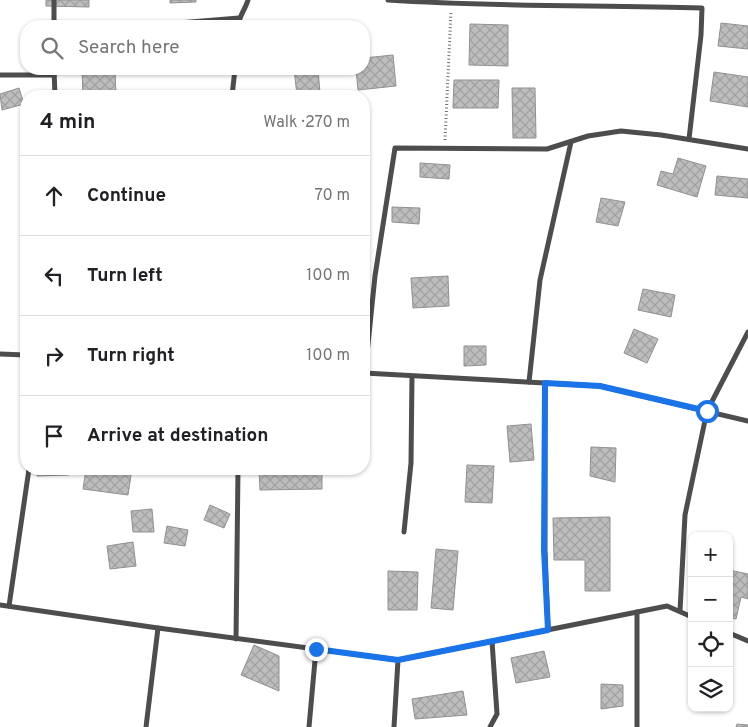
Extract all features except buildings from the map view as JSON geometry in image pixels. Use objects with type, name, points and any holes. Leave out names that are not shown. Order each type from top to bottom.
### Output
[{"type":"street","points":[[54,0],[54,20]]},
{"type":"street","points":[[215,20],[239,18],[248,0]]},
{"type":"street","points":[[388,0],[451,4],[491,2],[617,3],[702,8],[701,35],[689,139]]},
{"type":"street","points":[[0,75],[54,75],[54,90]]},
{"type":"street","points":[[233,90],[234,75]]},
{"type":"street","points":[[370,320],[395,148],[546,150],[588,136],[621,131],[662,134],[748,149]]},
{"type":"street","points":[[529,382],[540,280],[571,142]]},
{"type":"street","points":[[680,612],[685,515],[707,411],[748,332]]},
{"type":"street","points":[[0,354],[20,355]]},
{"type":"street","points":[[370,373],[600,386],[748,421]]},
{"type":"street","points":[[404,532],[411,463],[412,376]]},
{"type":"street","points":[[545,383],[544,550],[548,630]]},
{"type":"street","points":[[9,606],[28,475]]},
{"type":"street","points":[[236,639],[238,475]]},
{"type":"street","points":[[0,605],[398,660],[667,606],[688,615]]},
{"type":"street","points":[[637,612],[637,727]]},
{"type":"street","points":[[146,727],[158,628]]},
{"type":"street","points":[[733,635],[748,641]]},
{"type":"street","points":[[490,727],[497,714],[492,641]]},
{"type":"street","points":[[309,727],[316,649]]},
{"type":"street","points":[[394,727],[398,660]]},
{"type":"path","points":[[445,148],[451,4]]},
{"type":"route","points":[[316,649],[398,660],[548,630],[544,550],[545,383],[600,386],[707,411]]}]
